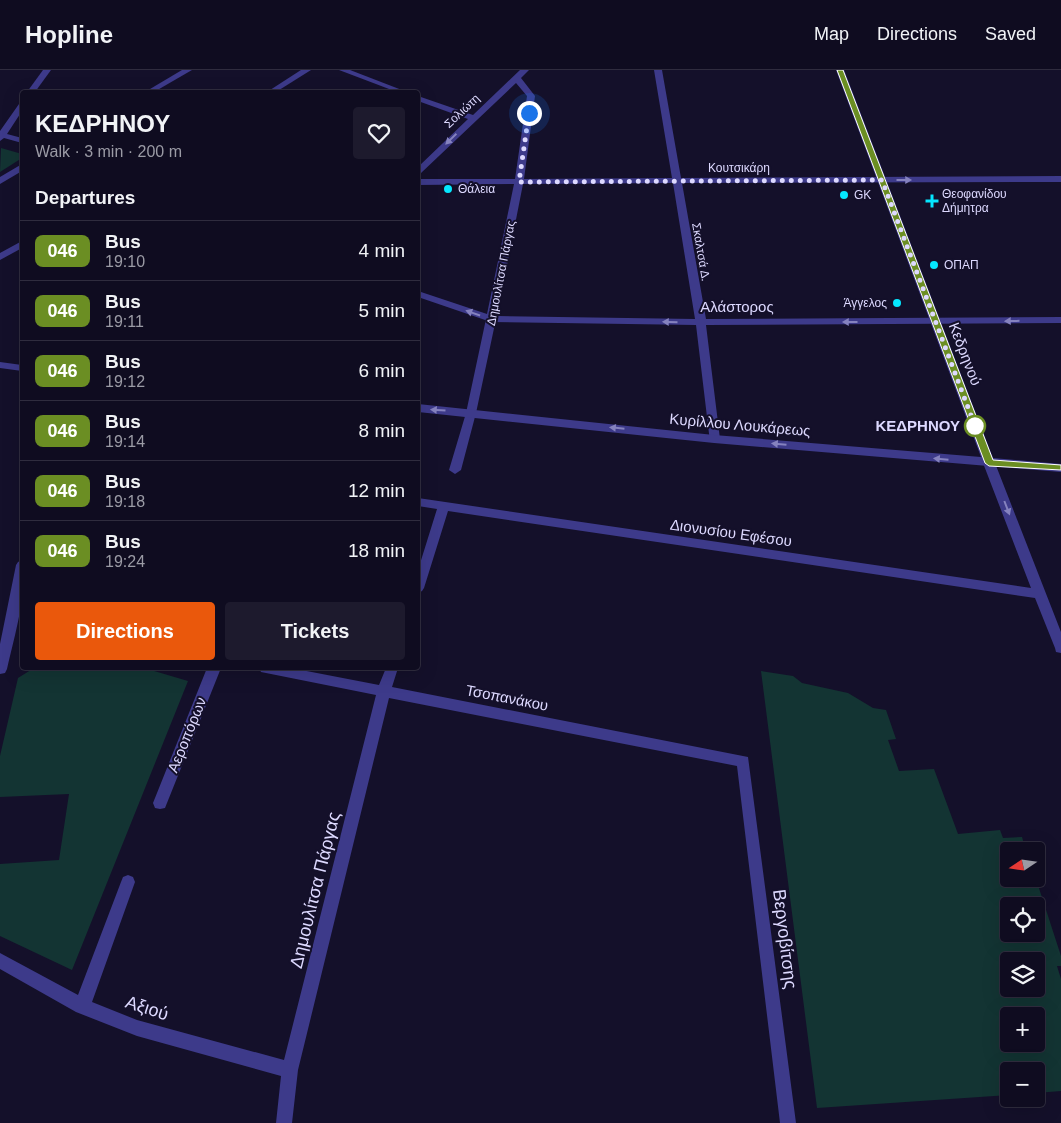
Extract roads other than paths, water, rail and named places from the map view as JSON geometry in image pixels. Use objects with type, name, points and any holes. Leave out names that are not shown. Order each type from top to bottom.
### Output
[{"type":"street","points":[[33,90],[47,70]]},
{"type":"street","points":[[153,90],[188,70]]},
{"type":"street","points":[[274,90],[307,70]]},
{"type":"street","points":[[342,70],[397,90]]},
{"type":"street","name":"Σολιώτη","points":[[420,169],[525,70]]},
{"type":"street","name":"Σκαλτσά Δ.","points":[[658,70],[701,322],[714,439]]},
{"type":"street","name":"Κεδρηνού","points":[[840,70],[1061,648]]},
{"type":"street","name":"Δημουλίτσα Πάργας","points":[[455,470],[471,413],[519,182],[531,96],[516,78]]},
{"type":"street","points":[[420,99],[473,118]]},
{"type":"street","points":[[20,109],[1,135],[20,140]]},
{"type":"street","points":[[0,182],[20,168]]},
{"type":"street","name":"Κουτσικάρη","points":[[420,182],[1061,180]]},
{"type":"street","points":[[0,258],[20,245]]},
{"type":"street","name":"Αλάστορος","points":[[420,295],[491,319],[701,322],[1061,320]]},
{"type":"street","points":[[0,365],[20,368]]},
{"type":"street","name":"Κυρίλλου Λουκάρεως","points":[[420,408],[714,439],[1061,468]]},
{"type":"street","name":"Διονυσίου Εφέσου","points":[[420,502],[1040,594]]},
{"type":"street","points":[[420,582],[444,506]]},
{"type":"street","points":[[0,669],[17,626],[20,589]]},
{"type":"street","name":"Αεροπόρων","points":[[160,803],[213,670]]},
{"type":"street","name":"Τσοπανάκου","points":[[277,670],[743,760]]},
{"type":"street","name":"Δημουλίτσα Πάργας","points":[[284,1123],[290,1070],[384,690],[391,670]]},
{"type":"street","name":"Βεργοβίτσης","points":[[743,760],[788,1123]]},
{"type":"street","points":[[82,1006],[128,882]]},
{"type":"street","name":"Αξιού","points":[[0,961],[82,1006],[137,1028],[290,1070]]},
{"type":"place","name":"Θάλεια","points":[[448,189]]},
{"type":"place","name":"GK","points":[[844,195]]},
{"type":"place","name":"Θεοφανίδου Δήμητρα","points":[[932,201]]},
{"type":"place","name":"ΟΠΑΠ","points":[[934,265]]},
{"type":"place","name":"Άγγελος","points":[[897,303]]},
{"type":"place","name":"ΚΕΔΡΗΝΟΥ","points":[[975,426]]}]
